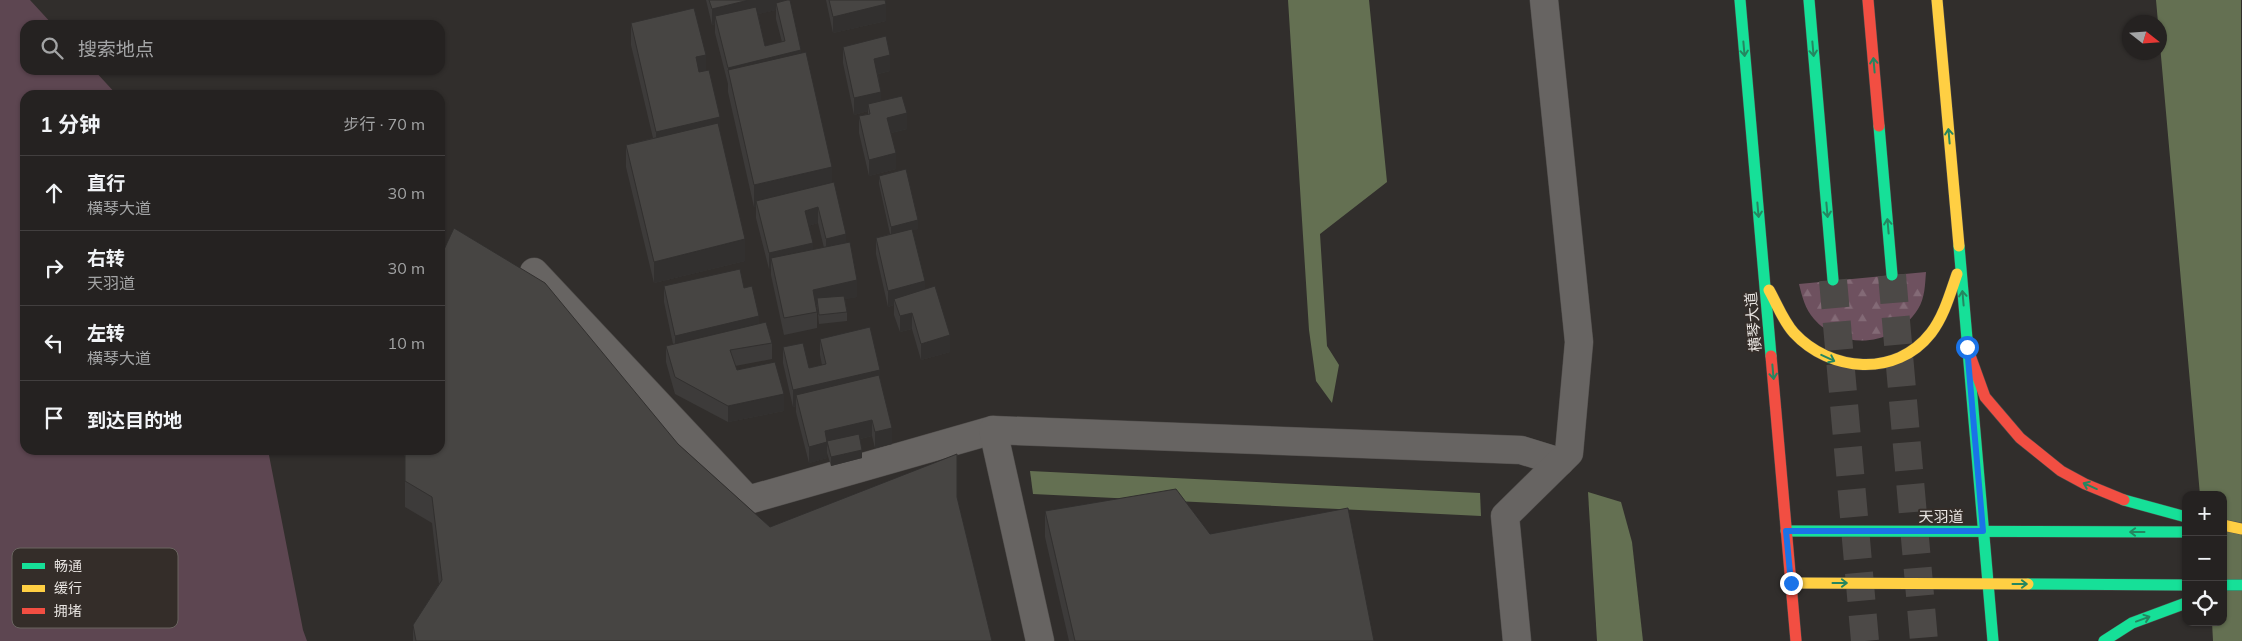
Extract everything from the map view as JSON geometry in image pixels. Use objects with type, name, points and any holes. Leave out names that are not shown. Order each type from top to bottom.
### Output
[{"type":"main road","name":"横琴大道","points":[[1740,0],[1796,641]]},
{"type":"main road","points":[[1809,0],[1833,280]]},
{"type":"main road","points":[[1868,0],[1892,275]]},
{"type":"main road","points":[[1937,0],[1992,641]]},
{"type":"main road","points":[[1765,282],[1793,332],[1811,350],[1833,361],[1858,366],[1882,364],[1906,355],[1926,339],[1941,319],[1960,265]]},
{"type":"main road","points":[[1967,347],[1986,398],[2011,430],[2050,465],[2097,490],[2152,510],[2182,516]]},
{"type":"main road","points":[[2227,526],[2242,530]]},
{"type":"main road","points":[[2227,532],[2242,530]]},
{"type":"main road","name":"天羽道","points":[[1786,531],[2182,532]]},
{"type":"main road","points":[[1791,583],[2182,585]]},
{"type":"main road","points":[[2227,585],[2240,585]]},
{"type":"main road","points":[[2227,589],[2240,585]]},
{"type":"main road","points":[[2104,641],[2132,623],[2182,604]]},
{"type":"street","points":[[1517,641],[1505,516],[1569,453],[1579,342],[1544,0]]},
{"type":"street","points":[[534,272],[748,500],[992,430],[1521,450],[1560,462]]},
{"type":"street","points":[[992,430],[1040,641]]},
{"type":"green space","points":[[1926,272],[1922,300],[1918,309],[1908,321],[1896,331],[1883,337],[1868,340],[1839,337],[1826,330],[1808,311],[1799,284]]},
{"type":"shaded area","points":[[0,0],[30,0],[48,20],[20,20],[20,75],[99,75],[112,90],[20,90],[20,455],[269,455],[303,630],[307,641],[0,641]]},
{"type":"shaded area","points":[[1288,0],[1369,0],[1387,182],[1320,234],[1327,346],[1339,365],[1332,403],[1316,381],[1309,330]]},
{"type":"shaded area","points":[[2156,0],[2241,0],[2242,641],[2213,641],[2212,626],[2227,626],[2227,491],[2200,491],[2161,60],[2167,60],[2167,15],[2157,15]]},
{"type":"shaded area","points":[[1030,471],[1480,493],[1481,516],[1033,494]]},
{"type":"shaded area","points":[[1588,492],[1621,502],[1632,542],[1643,641],[1597,641]]},
{"type":"building","points":[[709,0],[749,0],[712,9]]},
{"type":"building","points":[[790,0],[801,50],[728,68],[715,16],[756,7],[765,46],[785,41],[776,3]]},
{"type":"building","points":[[829,0],[885,0],[886,4],[833,17]]},
{"type":"building","points":[[694,8],[706,55],[696,57],[699,72],[709,70],[720,117],[656,132],[631,23]]},
{"type":"building","points":[[886,36],[890,55],[874,59],[881,92],[854,98],[843,47]]},
{"type":"building","points":[[806,52],[832,167],[754,185],[728,70]]},
{"type":"building","points":[[902,96],[907,113],[887,118],[896,153],[869,160],[859,116],[870,114],[868,104]]},
{"type":"building","points":[[718,123],[745,239],[654,262],[626,145]]},
{"type":"building","points":[[906,169],[918,220],[891,227],[879,176]]},
{"type":"building","points":[[834,182],[846,234],[826,239],[818,207],[805,211],[813,243],[769,253],[756,201]]},
{"type":"building","points":[[454,228],[545,283],[678,444],[770,527],[957,454],[957,497],[992,641],[416,641],[413,625],[442,580],[432,497],[405,481],[405,455],[445,455],[445,247]]},
{"type":"building","points":[[912,229],[925,281],[888,291],[876,238]]},
{"type":"building","points":[[850,242],[857,280],[813,290],[817,312],[784,318],[771,258]]},
{"type":"building","points":[[740,269],[744,288],[752,286],[759,316],[675,336],[664,286]]},
{"type":"building","points":[[935,286],[950,335],[921,344],[912,313],[900,316],[894,299]]},
{"type":"building","points":[[844,296],[847,312],[819,315],[817,298]]},
{"type":"building","points":[[766,322],[772,343],[730,350],[737,370],[775,362],[784,394],[728,406],[675,377],[666,346]]},
{"type":"building","points":[[870,327],[880,370],[793,390],[783,347],[803,343],[809,368],[826,364],[820,339]]},
{"type":"building","points":[[879,375],[892,428],[875,432],[872,420],[825,431],[827,442],[809,447],[796,395]]},
{"type":"building","points":[[859,434],[862,450],[831,457],[827,441]]},
{"type":"building","points":[[1176,489],[1210,534],[1348,508],[1374,641],[1075,641],[1045,511]]},
{"type":"tunnel","points":[[1892,275],[1924,641]]},
{"type":"tunnel","points":[[1833,280],[1865,641]]},
{"type":"traffic: fast","points":[[1740,0],[1771,356]]},
{"type":"traffic: fast","points":[[1809,0],[1833,280]]},
{"type":"traffic: fast","points":[[1879,126],[1892,275]]},
{"type":"traffic: fast","points":[[1959,246],[1993,641]]},
{"type":"traffic: fast","points":[[2124,500],[2182,516]]},
{"type":"traffic: fast","points":[[1786,531],[2182,532]]},
{"type":"traffic: fast","points":[[2028,584],[2182,585]]},
{"type":"traffic: fast","points":[[2227,585],[2242,585]]},
{"type":"traffic: fast","points":[[2104,641],[2132,623],[2182,604]]},
{"type":"traffic: slow","points":[[1937,0],[1959,246]]},
{"type":"traffic: slow","points":[[1769,290],[1790,328],[1809,346],[1826,356],[1844,362],[1882,363],[1900,357],[1917,348],[1931,333],[1943,312],[1957,274]]},
{"type":"traffic: slow","points":[[2227,526],[2242,529]]},
{"type":"traffic: slow","points":[[1791,583],[2028,584]]},
{"type":"traffic: jam","points":[[1868,0],[1879,126]]},
{"type":"traffic: jam","points":[[1967,347],[1985,397],[2020,438],[2061,471],[2085,484],[2124,500]]},
{"type":"traffic: jam","points":[[1771,356],[1796,641]]},
{"type":"route","points":[[1791,583],[1786,531],[1983,531],[1967,347]]}]
